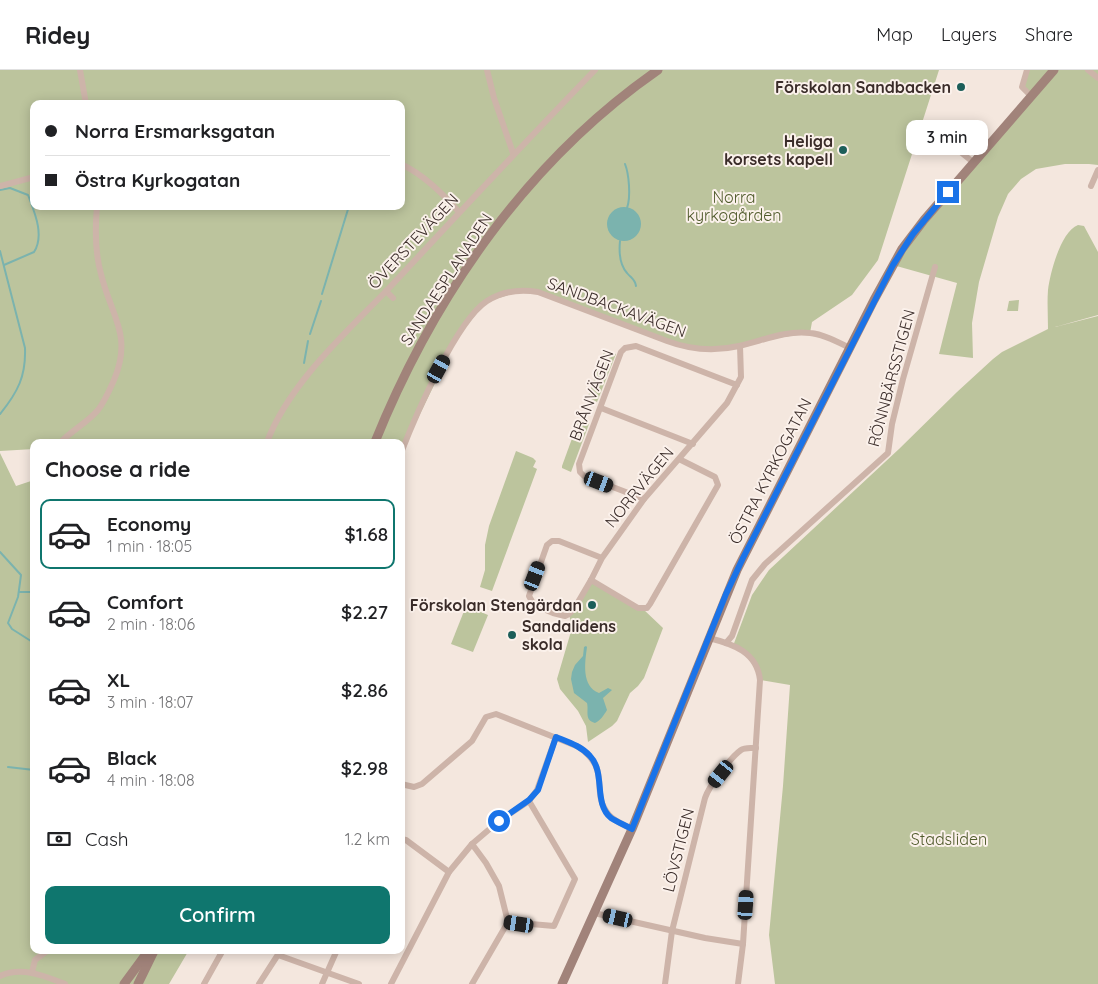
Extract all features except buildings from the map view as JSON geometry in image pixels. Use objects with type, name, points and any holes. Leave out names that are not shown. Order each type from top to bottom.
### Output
[{"type":"street","points":[[80,70],[85,100]]},
{"type":"street","points":[[487,70],[494,98],[513,153]]},
{"type":"street","name":"ÖVERSTEVÄGEN","points":[[268,439],[285,405],[332,348],[513,153],[595,70]]},
{"type":"street","name":"SANDAESPLANADEN","points":[[376,439],[405,373],[428,329],[465,270],[499,222],[536,178],[572,141],[610,107],[658,70]]},
{"type":"street","points":[[1027,70],[1022,86],[1030,96]]},
{"type":"street","name":"ÖSTRA KYRKOGATAN","points":[[562,984],[632,829],[743,558],[902,249],[973,162],[1054,70]]},
{"type":"street","points":[[1088,70],[1098,78]]},
{"type":"street","points":[[933,130],[973,162]]},
{"type":"street","points":[[405,166],[435,187],[460,212]]},
{"type":"street","points":[[1091,186],[1098,170]]},
{"type":"street","points":[[0,186],[30,179]]},
{"type":"street","points":[[65,439],[89,419],[104,401],[119,368],[121,357],[122,346],[119,326],[101,275],[98,259],[97,210]]},
{"type":"street","name":"RÖNNBÄRSSTIGEN","points":[[726,643],[732,636],[752,580],[765,564],[888,453],[892,424],[903,379],[935,267]]},
{"type":"street","name":"SANDBACKAVÄGEN","points":[[405,444],[432,384],[458,336],[478,308],[495,297],[507,293],[525,290],[538,292],[684,347],[709,350],[740,346],[789,333],[810,333],[850,348]]},
{"type":"street","points":[[386,291],[393,298]]},
{"type":"street","name":"BRÅNVÄGEN","points":[[644,499],[584,476],[580,472],[579,464],[621,352],[630,346],[636,346],[738,385]]},
{"type":"street","name":"NORRVÄGEN","points":[[602,558],[559,541],[552,541],[547,545],[530,592],[530,600],[534,605],[565,616],[574,609],[592,580],[602,558],[644,499],[727,403],[738,385],[742,370],[740,346]]},
{"type":"street","points":[[601,408],[693,444]]},
{"type":"street","points":[[592,580],[638,608],[647,608],[650,604],[718,485],[715,478],[679,459]]},
{"type":"street","points":[[709,638],[726,643],[748,654],[753,658],[760,671],[743,944],[738,984]]},
{"type":"street","points":[[405,785],[414,787],[422,784],[472,741],[486,717],[496,714],[579,747],[591,757],[598,767],[601,797],[608,814],[632,829]]},
{"type":"street","points":[[391,984],[449,872],[472,844],[499,821],[529,800],[538,790],[556,737]]},
{"type":"street","name":"LÖVSTIGEN","points":[[666,984],[672,931],[708,790],[738,752],[748,748],[756,748]]},
{"type":"street","points":[[508,922],[554,926],[575,879],[529,800]]},
{"type":"street","points":[[405,840],[449,872]]},
{"type":"street","points":[[472,844],[486,863],[499,886],[508,922],[472,984]]},
{"type":"street","points":[[594,913],[672,931],[743,944]]},
{"type":"street","points":[[32,972],[35,960],[43,954]]},
{"type":"street","points":[[124,984],[146,954]]},
{"type":"street","points":[[138,984],[152,954]]},
{"type":"street","points":[[204,984],[221,954]]},
{"type":"street","points":[[260,984],[279,954]]},
{"type":"street","points":[[282,954],[359,984]]},
{"type":"street","points":[[322,984],[335,954]]},
{"type":"street","points":[[0,976],[18,972],[32,972],[65,984]]},
{"type":"green space","name":"Norra kyrkogården","points":[[0,70],[939,70],[878,260],[852,295],[812,322],[810,333],[699,350],[525,290],[486,302],[458,336],[405,445],[405,439],[30,439],[30,449],[0,451]]},
{"type":"green space","points":[[1027,70],[1098,70],[1098,165],[1065,164],[1036,169],[1021,179],[1008,194],[998,217],[979,282],[972,323],[973,358],[939,354],[957,283],[893,265],[1030,96],[1022,87]]},
{"type":"green space","name":"Stadsliden","points":[[1078,225],[1084,226],[1098,252],[1098,315],[1055,327],[1098,316],[1098,984],[775,984],[769,935],[790,685],[760,680],[757,665],[733,646],[752,595],[769,570],[993,359],[1002,352],[1048,329],[1048,290],[1057,253],[1066,235]]},
{"type":"green space","points":[[1019,300],[1018,311],[1007,311],[1009,301]]},
{"type":"green space","points":[[604,352],[616,354],[597,402],[588,396]]},
{"type":"green space","points":[[580,421],[589,424],[571,472],[562,468],[562,466]]},
{"type":"green space","points":[[516,451],[533,458],[536,461],[533,467],[537,469],[492,591],[480,587],[485,570],[485,545],[489,526]]},
{"type":"green space","points":[[0,453],[16,486],[30,481],[30,954],[187,954],[169,984],[0,984]]},
{"type":"green space","points":[[591,580],[643,609],[663,628],[644,678],[630,693],[617,721],[588,742],[586,726],[578,711],[560,689],[557,679],[572,628],[569,614]]},
{"type":"green space","points":[[466,606],[488,615],[473,652],[451,644]]},
{"type":"water","points":[[624,207],[636,212],[641,224],[636,236],[624,241],[612,236],[607,224],[612,212]]},
{"type":"water","points":[[586,646],[586,673],[589,685],[599,693],[608,688],[612,690],[603,698],[607,710],[595,723],[589,720],[587,703],[574,693],[571,679],[575,665],[583,656],[584,647]]},
{"type":"waterway","points":[[625,164],[629,186],[627,208]]},
{"type":"waterway","points":[[0,190],[10,188],[28,195],[30,201]]},
{"type":"waterway","points":[[4,265],[34,252],[39,238],[39,231],[33,210]]},
{"type":"waterway","points":[[322,294],[348,210]]},
{"type":"waterway","points":[[620,241],[622,266],[634,280],[636,286]]},
{"type":"waterway","points":[[0,251],[25,348],[24,367],[20,383],[0,414]]},
{"type":"waterway","points":[[310,334],[321,301]]},
{"type":"waterway","points":[[304,363],[308,341]]},
{"type":"waterway","points":[[0,552],[21,575],[18,597],[8,623],[12,629],[30,640]]},
{"type":"waterway","points":[[19,592],[30,592]]},
{"type":"waterway","points":[[8,767],[30,770]]},
{"type":"place","name":"Förskolan Sandbacken","points":[[961,87]]},
{"type":"place","name":"Heliga korsets kapell","points":[[843,150]]},
{"type":"place","name":"Förskolan Stengärdan","points":[[592,605]]},
{"type":"place","name":"Sandalidens skola","points":[[512,635]]},
{"type":"route","points":[[499,821],[529,800],[538,790],[556,737],[579,747],[591,757],[598,767],[603,806],[611,818],[632,829],[726,594],[743,558],[893,265],[913,234],[948,192]]}]
